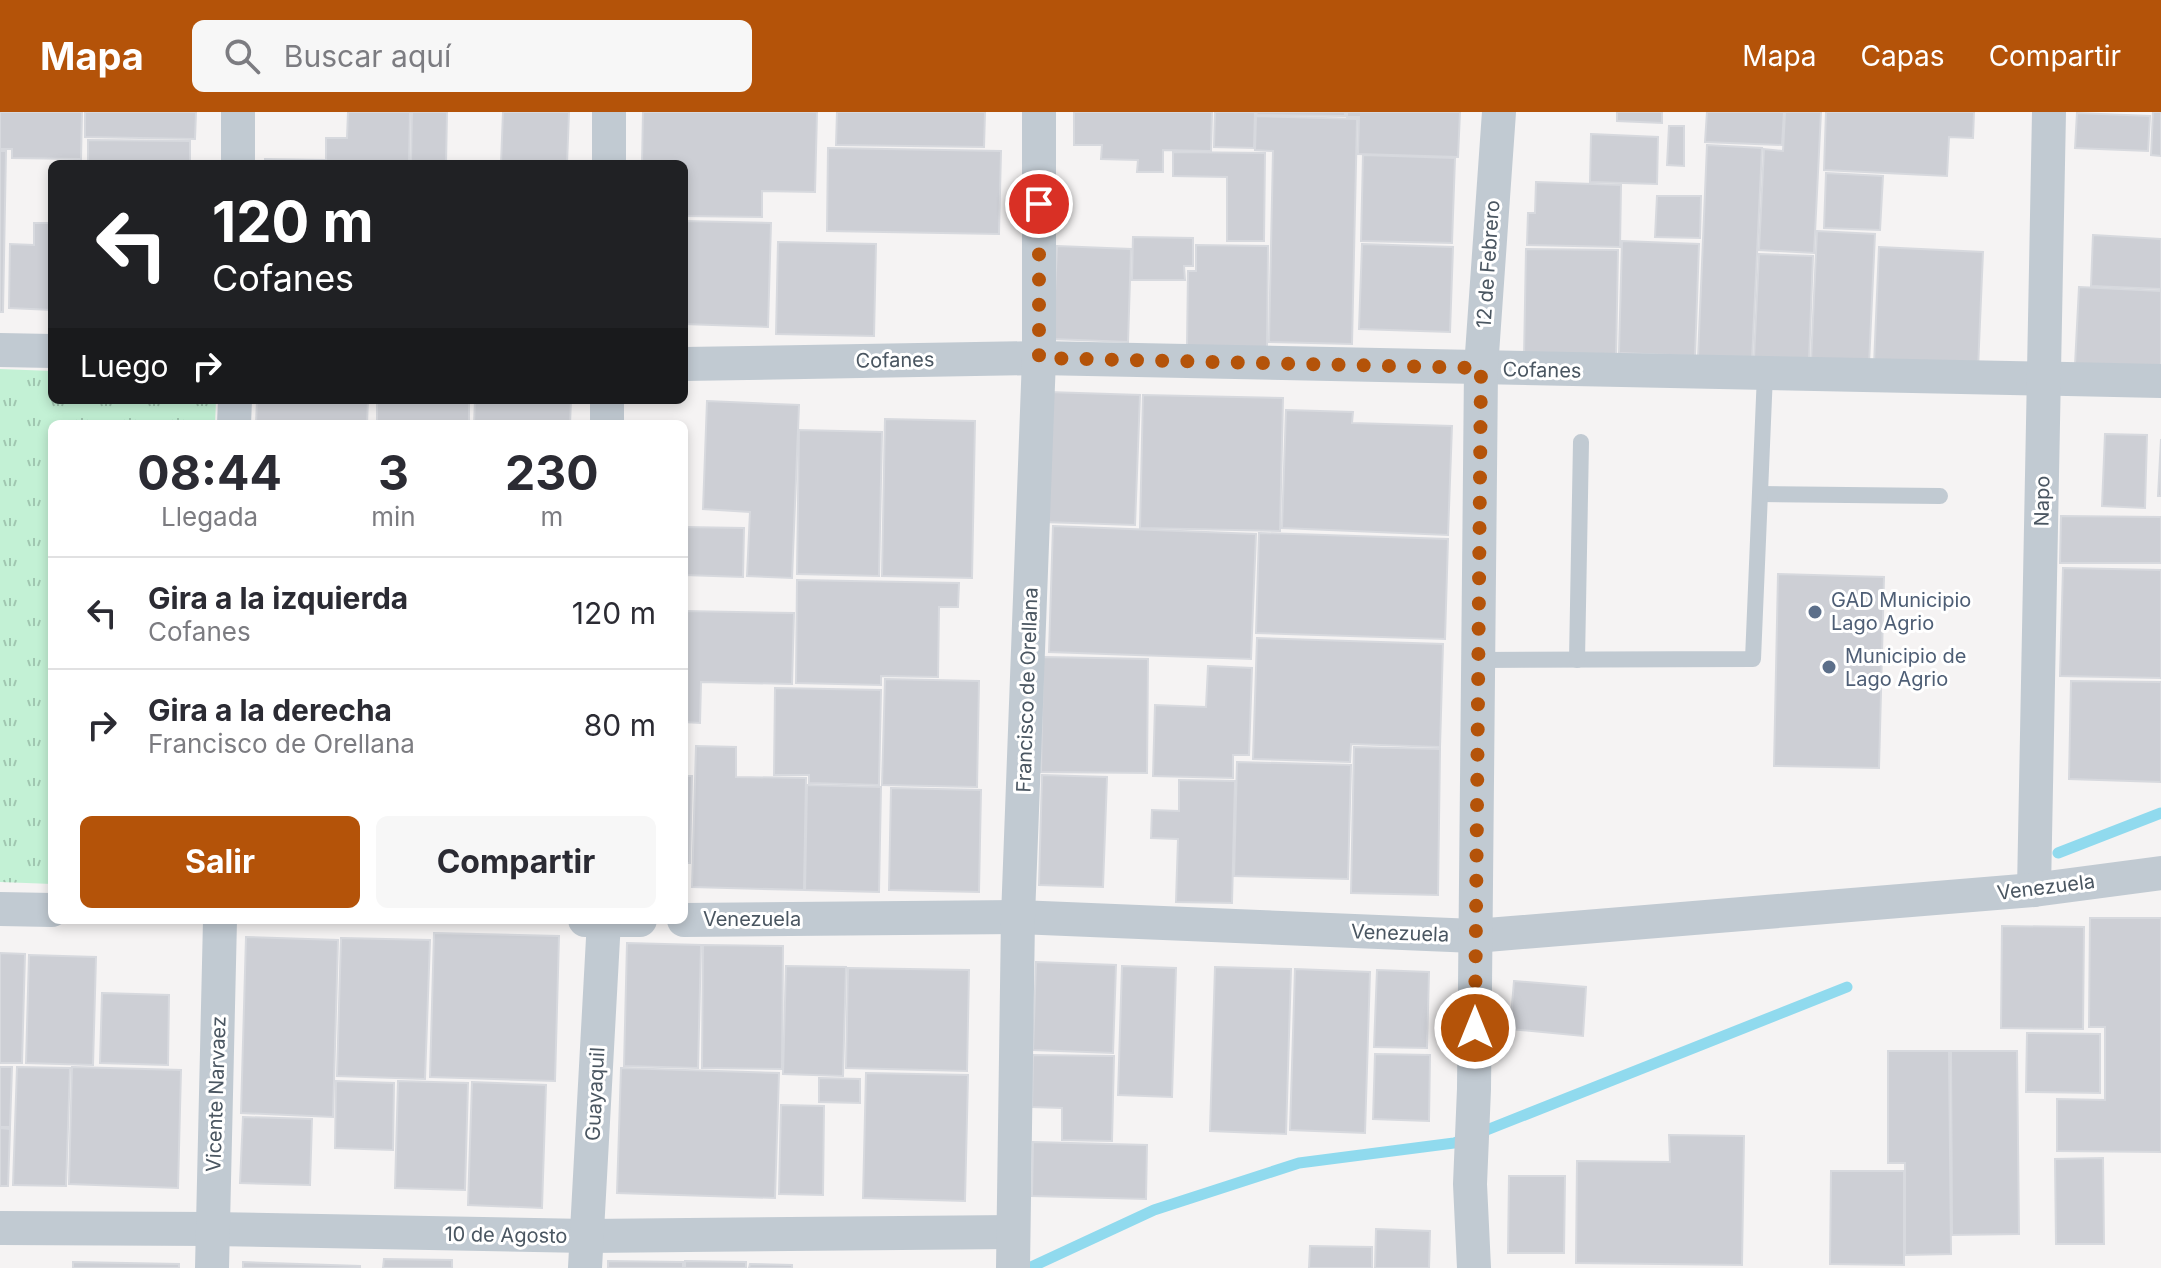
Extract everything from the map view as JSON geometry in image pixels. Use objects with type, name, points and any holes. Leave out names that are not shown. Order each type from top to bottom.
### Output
[{"type":"street","points":[[238,112],[238,160]]},
{"type":"street","points":[[609,112],[609,160]]},
{"type":"street","name":"Francisco de Orellana","points":[[1013,1268],[1018,917],[1039,358],[1039,112]]},
{"type":"street","name":"12 de Febrero","points":[[1474,1268],[1470,1184],[1474,1089],[1481,368],[1499,112]]},
{"type":"street","name":"Napo","points":[[2034,890],[2049,112]]},
{"type":"street","points":[[0,350],[48,351]]},
{"type":"street","name":"Cofanes","points":[[688,364],[1039,358],[2161,381]]},
{"type":"street","name":"Venezuela","points":[[688,920],[1018,917],[1475,936],[2034,890],[2161,873]]},
{"type":"street","points":[[0,909],[48,910]]},
{"type":"street","name":"Vicente Narvaez","points":[[212,1268],[220,924]]},
{"type":"street","name":"Guayaquil","points":[[586,1252],[604,924]]},
{"type":"street","name":"10 de Agosto","points":[[0,1228],[212,1229],[586,1252],[1013,1232]]},
{"type":"lane","points":[[1477,660],[1753,659],[1765,374]]},
{"type":"lane","points":[[1577,660],[1581,442]]},
{"type":"lane","points":[[1760,494],[1940,496]]},
{"type":"green space","points":[[0,369],[48,371],[48,404],[216,404],[215,420],[48,420],[48,884],[0,882]]},
{"type":"building","points":[[0,112],[82,112],[81,159],[12,158],[12,149],[0,149]]},
{"type":"building","points":[[85,112],[196,112],[195,139],[85,137]]},
{"type":"building","points":[[348,112],[410,112],[409,160],[326,160],[326,138],[347,138]]},
{"type":"building","points":[[412,112],[447,112],[446,160],[411,160]]},
{"type":"building","points":[[503,112],[569,112],[567,160],[501,160]]},
{"type":"building","points":[[643,112],[817,112],[815,192],[762,191],[762,217],[688,216],[688,160],[642,160]]},
{"type":"building","points":[[837,112],[985,112],[984,147],[836,145]]},
{"type":"building","points":[[1074,112],[1212,112],[1211,151],[1163,150],[1163,172],[1137,172],[1138,160],[1101,159],[1102,145],[1074,145]]},
{"type":"building","points":[[1215,112],[1255,112],[1254,148],[1214,147]]},
{"type":"building","points":[[1257,112],[1345,112],[1345,116],[1256,115]]},
{"type":"building","points":[[1347,112],[1460,112],[1458,157],[1358,154],[1359,117],[1347,117]]},
{"type":"building","points":[[1617,112],[1662,112],[1662,123],[1617,121]]},
{"type":"building","points":[[1707,112],[1784,112],[1782,145],[1705,142]]},
{"type":"building","points":[[1785,112],[1821,112],[1814,253],[1759,250],[1764,149],[1783,151]]},
{"type":"building","points":[[1826,112],[1974,112],[1973,138],[1949,137],[1947,176],[1824,170]]},
{"type":"building","points":[[2153,112],[2161,112],[2161,156],[2151,155]]},
{"type":"building","points":[[2077,113],[2150,116],[2148,151],[2075,148]]},
{"type":"building","points":[[1256,116],[1357,119],[1352,344],[1269,342],[1273,151],[1255,150]]},
{"type":"building","points":[[1669,126],[1684,126],[1684,166],[1667,165]]},
{"type":"building","points":[[1591,134],[1658,137],[1657,184],[1590,182]]},
{"type":"building","points":[[88,140],[190,141],[190,160],[88,160]]},
{"type":"building","points":[[1707,145],[1762,148],[1752,360],[1698,358]]},
{"type":"building","points":[[828,148],[1001,151],[999,234],[827,231]]},
{"type":"building","points":[[0,151],[6,151],[3,312],[0,312]]},
{"type":"building","points":[[1173,152],[1265,153],[1264,241],[1227,241],[1227,177],[1173,176]]},
{"type":"building","points":[[1363,155],[1455,158],[1452,243],[1361,241]]},
{"type":"building","points":[[1826,173],[1883,176],[1880,230],[1824,228]]},
{"type":"building","points":[[1536,182],[1621,185],[1620,247],[1527,245],[1528,213],[1535,213]]},
{"type":"building","points":[[1657,196],[1701,196],[1700,238],[1655,237]]},
{"type":"building","points":[[688,221],[771,223],[768,327],[688,324]]},
{"type":"building","points":[[34,223],[48,223],[48,310],[9,308],[10,244],[34,245]]},
{"type":"building","points":[[1817,231],[1875,234],[1869,365],[1811,362]]},
{"type":"building","points":[[2093,235],[2161,239],[2161,289],[2091,286]]},
{"type":"building","points":[[1133,237],[1193,238],[1193,266],[1184,266],[1185,280],[1132,280]]},
{"type":"building","points":[[1622,241],[1699,244],[1695,356],[1619,353]]},
{"type":"building","points":[[778,242],[876,244],[874,336],[776,334]]},
{"type":"building","points":[[1362,244],[1453,247],[1450,332],[1359,329]]},
{"type":"building","points":[[1196,245],[1268,246],[1267,348],[1187,347],[1188,271],[1196,271]]},
{"type":"building","points":[[1057,246],[1131,249],[1128,342],[1053,339]]},
{"type":"building","points":[[1879,247],[1983,252],[1978,369],[1874,365]]},
{"type":"building","points":[[1526,249],[1618,250],[1616,359],[1524,358]]},
{"type":"building","points":[[1759,254],[1813,256],[1809,360],[1754,358]]},
{"type":"building","points":[[2079,287],[2161,291],[2161,369],[2075,365]]},
{"type":"building","points":[[1048,392],[1140,395],[1135,525],[1043,522]]},
{"type":"building","points":[[1143,395],[1283,398],[1280,531],[1140,528]]},
{"type":"building","points":[[707,401],[799,405],[792,578],[747,576],[750,512],[703,509]]},
{"type":"building","points":[[257,404],[368,404],[367,420],[256,420]]},
{"type":"building","points":[[377,404],[469,404],[469,420],[377,420]]},
{"type":"building","points":[[475,404],[571,404],[570,420],[474,420]]},
{"type":"building","points":[[1286,410],[1353,412],[1352,423],[1452,426],[1448,535],[1282,528]]},
{"type":"building","points":[[885,419],[975,421],[972,578],[882,576]]},
{"type":"building","points":[[799,430],[882,432],[879,576],[797,574]]},
{"type":"building","points":[[2105,434],[2147,435],[2145,508],[2102,506]]},
{"type":"building","points":[[2161,439],[2161,496],[2158,496]]},
{"type":"building","points":[[2061,516],[2161,517],[2161,563],[2060,563]]},
{"type":"building","points":[[1053,526],[1256,534],[1251,659],[1049,652]]},
{"type":"building","points":[[688,527],[744,528],[743,577],[688,575]]},
{"type":"building","points":[[1259,533],[1448,539],[1445,639],[1256,633]]},
{"type":"building","points":[[2063,568],[2161,570],[2161,678],[2060,676]]},
{"type":"building","name":"Municipio de Lago Agrio","points":[[1778,574],[1884,577],[1879,768],[1774,766]]},
{"type":"building","points":[[797,580],[959,583],[958,607],[939,607],[938,677],[881,676],[881,685],[796,683]]},
{"type":"building","points":[[688,611],[794,613],[792,684],[701,682],[700,723],[688,722]]},
{"type":"building","points":[[1257,638],[1443,644],[1440,747],[1351,744],[1350,762],[1253,759]]},
{"type":"building","points":[[1043,657],[1148,659],[1147,773],[1041,772]]},
{"type":"building","points":[[1208,666],[1252,668],[1249,755],[1233,755],[1233,778],[1153,776],[1155,705],[1206,707]]},
{"type":"building","points":[[885,679],[979,681],[977,787],[882,785]]},
{"type":"building","points":[[2071,681],[2161,682],[2161,782],[2069,779]]},
{"type":"building","points":[[775,688],[881,690],[879,785],[809,783],[809,775],[774,775]]},
{"type":"building","points":[[696,746],[736,747],[736,777],[806,778],[804,890],[692,887]]},
{"type":"building","points":[[1354,747],[1440,749],[1438,895],[1351,893]]},
{"type":"building","points":[[1237,762],[1351,765],[1348,879],[1234,876]]},
{"type":"building","points":[[1042,775],[1107,777],[1103,887],[1039,885]]},
{"type":"building","points":[[688,776],[692,776],[690,863]]},
{"type":"building","points":[[1179,780],[1235,781],[1232,903],[1176,902],[1178,839],[1151,838],[1152,810],[1179,811]]},
{"type":"building","points":[[807,785],[881,787],[879,892],[805,890]]},
{"type":"building","points":[[891,788],[981,790],[979,892],[889,890]]},
{"type":"building","points":[[2090,918],[2161,918],[2161,1152],[2057,1151],[2057,1099],[2105,1100],[2105,1027],[2089,1027]]},
{"type":"building","points":[[2002,926],[2084,927],[2083,1029],[2001,1028]]},
{"type":"building","points":[[434,933],[559,936],[555,1081],[430,1077]]},
{"type":"building","points":[[246,937],[338,940],[333,1117],[241,1113]]},
{"type":"building","points":[[341,938],[430,940],[425,1079],[337,1076]]},
{"type":"building","points":[[627,943],[701,945],[698,1068],[624,1066]]},
{"type":"building","points":[[703,945],[783,946],[782,1069],[702,1068]]},
{"type":"building","points":[[0,953],[25,954],[22,1063],[0,1063]]},
{"type":"building","points":[[29,955],[96,957],[93,1065],[26,1063]]},
{"type":"building","points":[[1036,962],[1116,965],[1113,1053],[1033,1050]]},
{"type":"building","points":[[786,966],[846,967],[843,1076],[783,1074]]},
{"type":"building","points":[[1122,966],[1176,968],[1172,1097],[1118,1095]]},
{"type":"building","points":[[1215,967],[1291,969],[1286,1134],[1210,1131]]},
{"type":"building","points":[[848,968],[969,970],[967,1071],[846,1068]]},
{"type":"building","points":[[1295,969],[1370,972],[1365,1133],[1290,1130]]},
{"type":"building","points":[[1377,970],[1429,972],[1427,1048],[1374,1047]]},
{"type":"building","points":[[1514,981],[1586,987],[1583,1036],[1510,1029]]},
{"type":"building","points":[[102,993],[169,995],[168,1065],[100,1063]]},
{"type":"building","points":[[2027,1033],[2100,1034],[2100,1093],[2026,1092]]},
{"type":"building","points":[[1888,1051],[1949,1051],[1951,1254],[1905,1255],[1905,1163],[1888,1163]]},
{"type":"building","points":[[1951,1051],[2017,1051],[2019,1234],[1952,1235]]},
{"type":"building","points":[[1375,1054],[1430,1055],[1429,1121],[1373,1119]]},
{"type":"building","points":[[1033,1055],[1114,1056],[1112,1141],[1062,1140],[1062,1108],[1032,1107]]},
{"type":"building","points":[[0,1067],[12,1067],[10,1127],[0,1127]]},
{"type":"building","points":[[17,1067],[70,1068],[66,1186],[13,1185]]},
{"type":"building","points":[[72,1067],[181,1070],[178,1188],[69,1184]]},
{"type":"building","points":[[621,1068],[779,1073],[775,1198],[617,1193]]},
{"type":"building","points":[[866,1073],[968,1075],[965,1201],[863,1198]]},
{"type":"building","points":[[819,1078],[860,1079],[860,1103],[819,1102]]},
{"type":"building","points":[[336,1081],[394,1083],[393,1150],[335,1148]]},
{"type":"building","points":[[398,1081],[468,1083],[465,1190],[395,1188]]},
{"type":"building","points":[[472,1082],[546,1085],[542,1208],[468,1205]]},
{"type":"building","points":[[781,1105],[824,1106],[823,1195],[779,1194]]},
{"type":"building","points":[[243,1117],[312,1119],[310,1185],[240,1183]]},
{"type":"building","points":[[0,1128],[10,1129],[8,1186],[0,1186]]},
{"type":"building","points":[[1669,1135],[1744,1136],[1742,1265],[1576,1263],[1577,1161],[1670,1162]]},
{"type":"building","points":[[1033,1142],[1147,1145],[1146,1199],[1032,1196]]},
{"type":"building","points":[[2103,1158],[2104,1244],[2056,1244],[2055,1159]]},
{"type":"building","points":[[1831,1171],[1904,1171],[1904,1265],[1830,1264]]},
{"type":"building","points":[[1509,1176],[1565,1176],[1564,1253],[1508,1253]]},
{"type":"building","points":[[1376,1229],[1430,1231],[1429,1268],[1375,1268]]},
{"type":"building","points":[[1310,1246],[1372,1247],[1372,1268],[1309,1268]]},
{"type":"building","points":[[384,1259],[452,1260],[452,1268],[383,1268]]},
{"type":"building","points":[[608,1261],[683,1262],[683,1268],[608,1268]]},
{"type":"building","points":[[685,1261],[746,1262],[746,1268],[685,1268]]},
{"type":"building","points":[[73,1262],[179,1264],[179,1268],[73,1268]]},
{"type":"building","points":[[243,1262],[360,1266],[360,1268],[243,1268]]},
{"type":"building","points":[[750,1264],[792,1265],[792,1268],[749,1268]]},
{"type":"waterway","points":[[2058,853],[2161,813]]},
{"type":"waterway","points":[[1029,1268],[1154,1210],[1299,1163],[1454,1143],[1847,987]]},
{"type":"place","name":"GAD Municipio Lago Agrio","points":[[1815,612]]},
{"type":"place","name":"Municipio de Lago Agrio","points":[[1829,667]]},
{"type":"route","points":[[1039,204],[1039,358],[1481,368],[1475,1028]]}]
